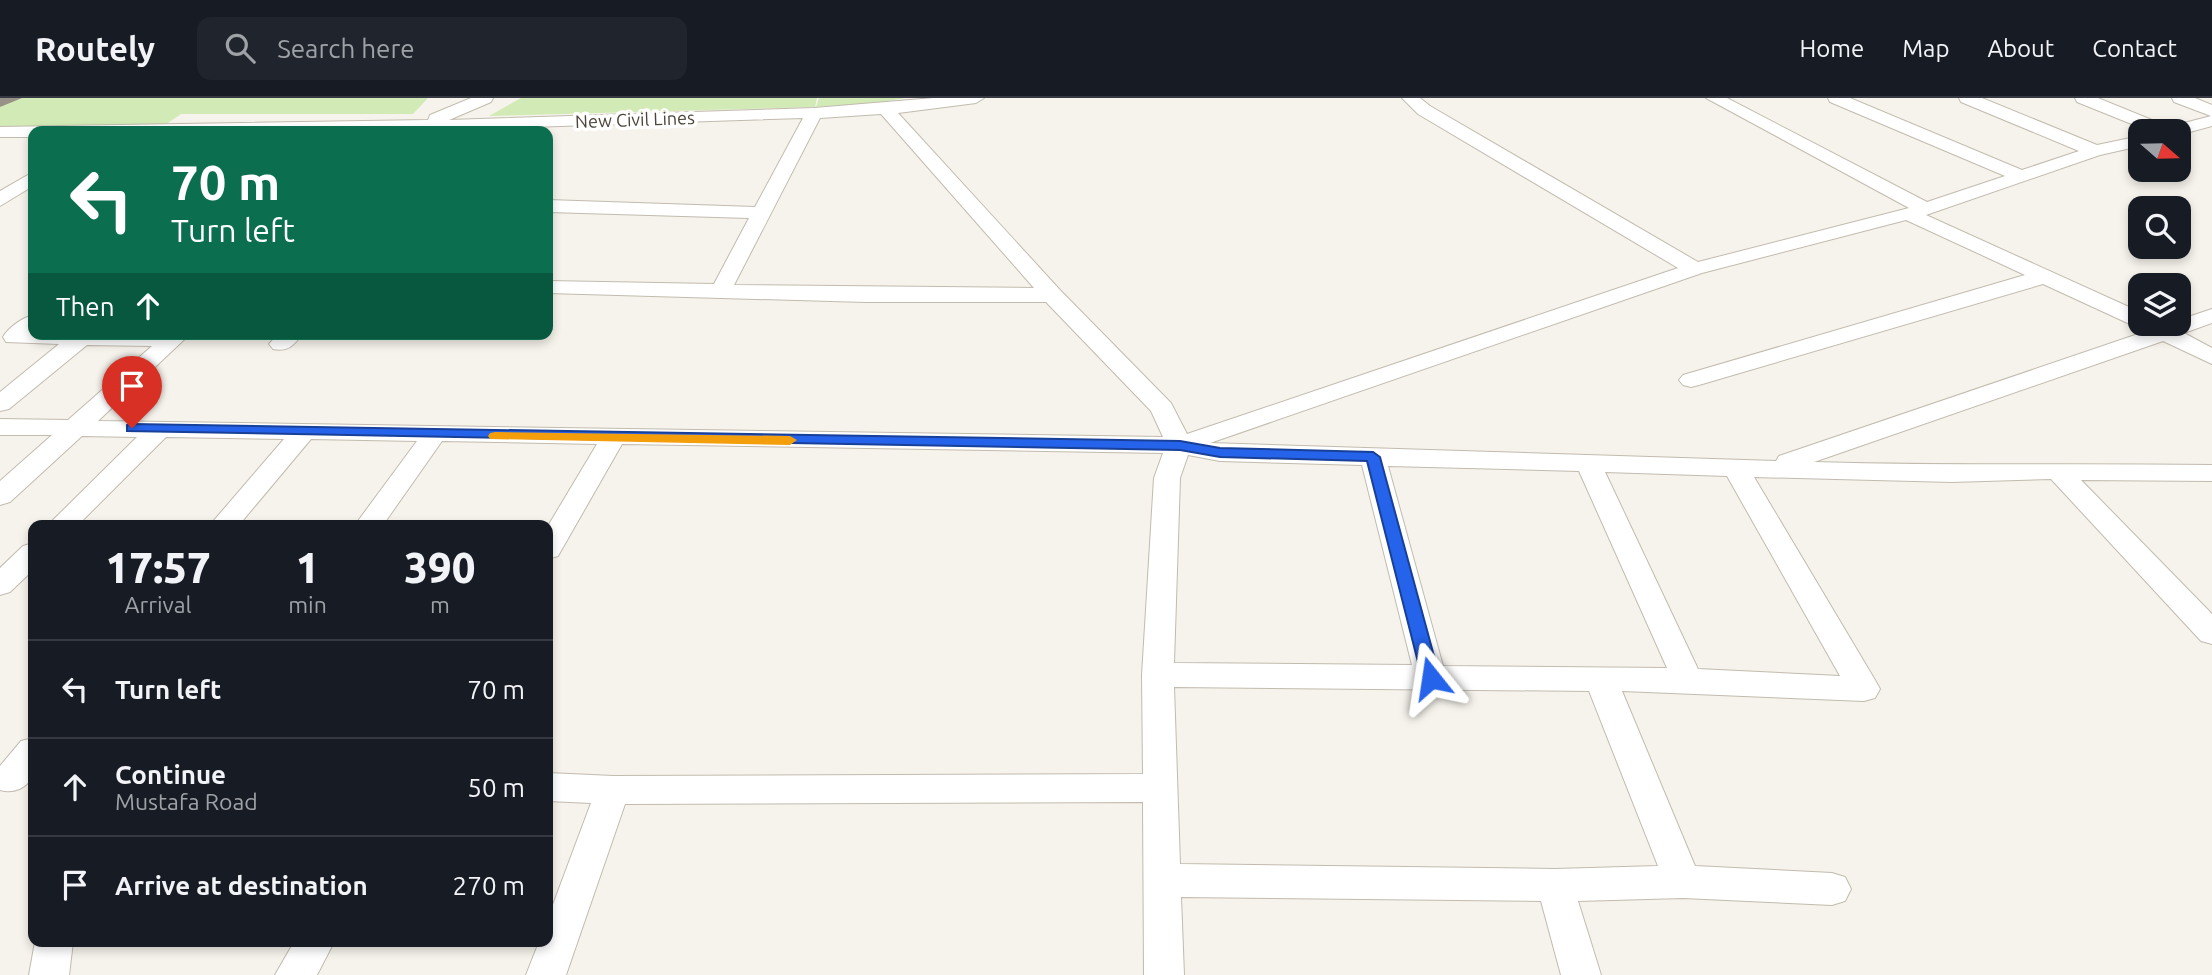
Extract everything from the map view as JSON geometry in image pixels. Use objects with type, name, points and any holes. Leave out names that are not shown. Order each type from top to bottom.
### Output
[{"type":"street","points":[[436,119],[455,98]]},
{"type":"street","points":[[415,126],[485,98]]},
{"type":"street","name":"New Civil Lines","points":[[482,126],[885,109],[975,98]]},
{"type":"street","points":[[1410,98],[1424,110],[1695,269]]},
{"type":"street","points":[[1714,98],[1916,211],[2128,314]]},
{"type":"street","points":[[1836,98],[2021,176]]},
{"type":"street","points":[[1967,98],[2095,151]]},
{"type":"street","points":[[2083,98],[2135,119]]},
{"type":"street","points":[[2180,98],[2212,111]]},
{"type":"street","points":[[885,109],[1052,295],[1162,408],[1180,445],[1167,478],[1158,675],[1164,975]]},
{"type":"street","points":[[716,291],[814,113]]},
{"type":"street","points":[[2191,127],[2212,121]]},
{"type":"street","name":"New Civil Lines","points":[[0,132],[28,131]]},
{"type":"street","points":[[1180,445],[1695,269],[1916,211],[2095,151],[2128,144]]},
{"type":"street","points":[[0,200],[28,181]]},
{"type":"street","points":[[553,206],[761,213]]},
{"type":"street","points":[[1691,380],[2046,276]]},
{"type":"street","points":[[553,287],[864,295],[1052,295]]},
{"type":"street","points":[[2191,321],[2212,316]]},
{"type":"street","points":[[7,337],[28,325]]},
{"type":"street","points":[[1771,468],[2136,336]]},
{"type":"street","points":[[2173,336],[2212,357]]},
{"type":"street","points":[[7,337],[28,337]]},
{"type":"street","points":[[0,404],[78,340]]},
{"type":"street","points":[[0,496],[173,340]]},
{"type":"street","points":[[0,427],[1180,445],[1220,453],[1952,474],[2058,471],[2212,473]]},
{"type":"street","points":[[67,520],[160,429]]},
{"type":"street","points":[[228,520],[303,433]]},
{"type":"street","points":[[373,520],[434,435]]},
{"type":"street","points":[[553,540],[613,438]]},
{"type":"street","points":[[1373,457],[1431,678]]},
{"type":"street","points":[[1588,463],[1688,680]]},
{"type":"street","points":[[1158,675],[1688,680],[1864,689],[1735,467]]},
{"type":"street","points":[[2058,471],[2212,633]]},
{"type":"street","points":[[0,585],[28,558]]},
{"type":"street","points":[[1601,680],[1683,882]]},
{"type":"street","points":[[14,779],[28,758]]},
{"type":"street","points":[[553,787],[613,790],[1161,788]]},
{"type":"street","points":[[546,975],[613,790]]},
{"type":"street","points":[[1162,880],[1555,885],[1683,882],[1832,889]]},
{"type":"street","points":[[1555,885],[1581,975]]},
{"type":"street","points":[[49,975],[53,947]]},
{"type":"street","points":[[295,975],[312,947]]},
{"type":"green space","points":[[0,98],[428,98],[413,114],[181,114],[163,126],[28,126],[28,132],[0,133]]},
{"type":"green space","points":[[521,98],[817,98],[815,107],[489,116]]},
{"type":"green space","points":[[819,98],[905,98],[877,103],[816,107]]},
{"type":"slow traffic","points":[[495,436],[790,440]]},
{"type":"route","points":[[132,428],[303,433],[1180,445],[1220,453],[1373,457],[1431,678]]}]
